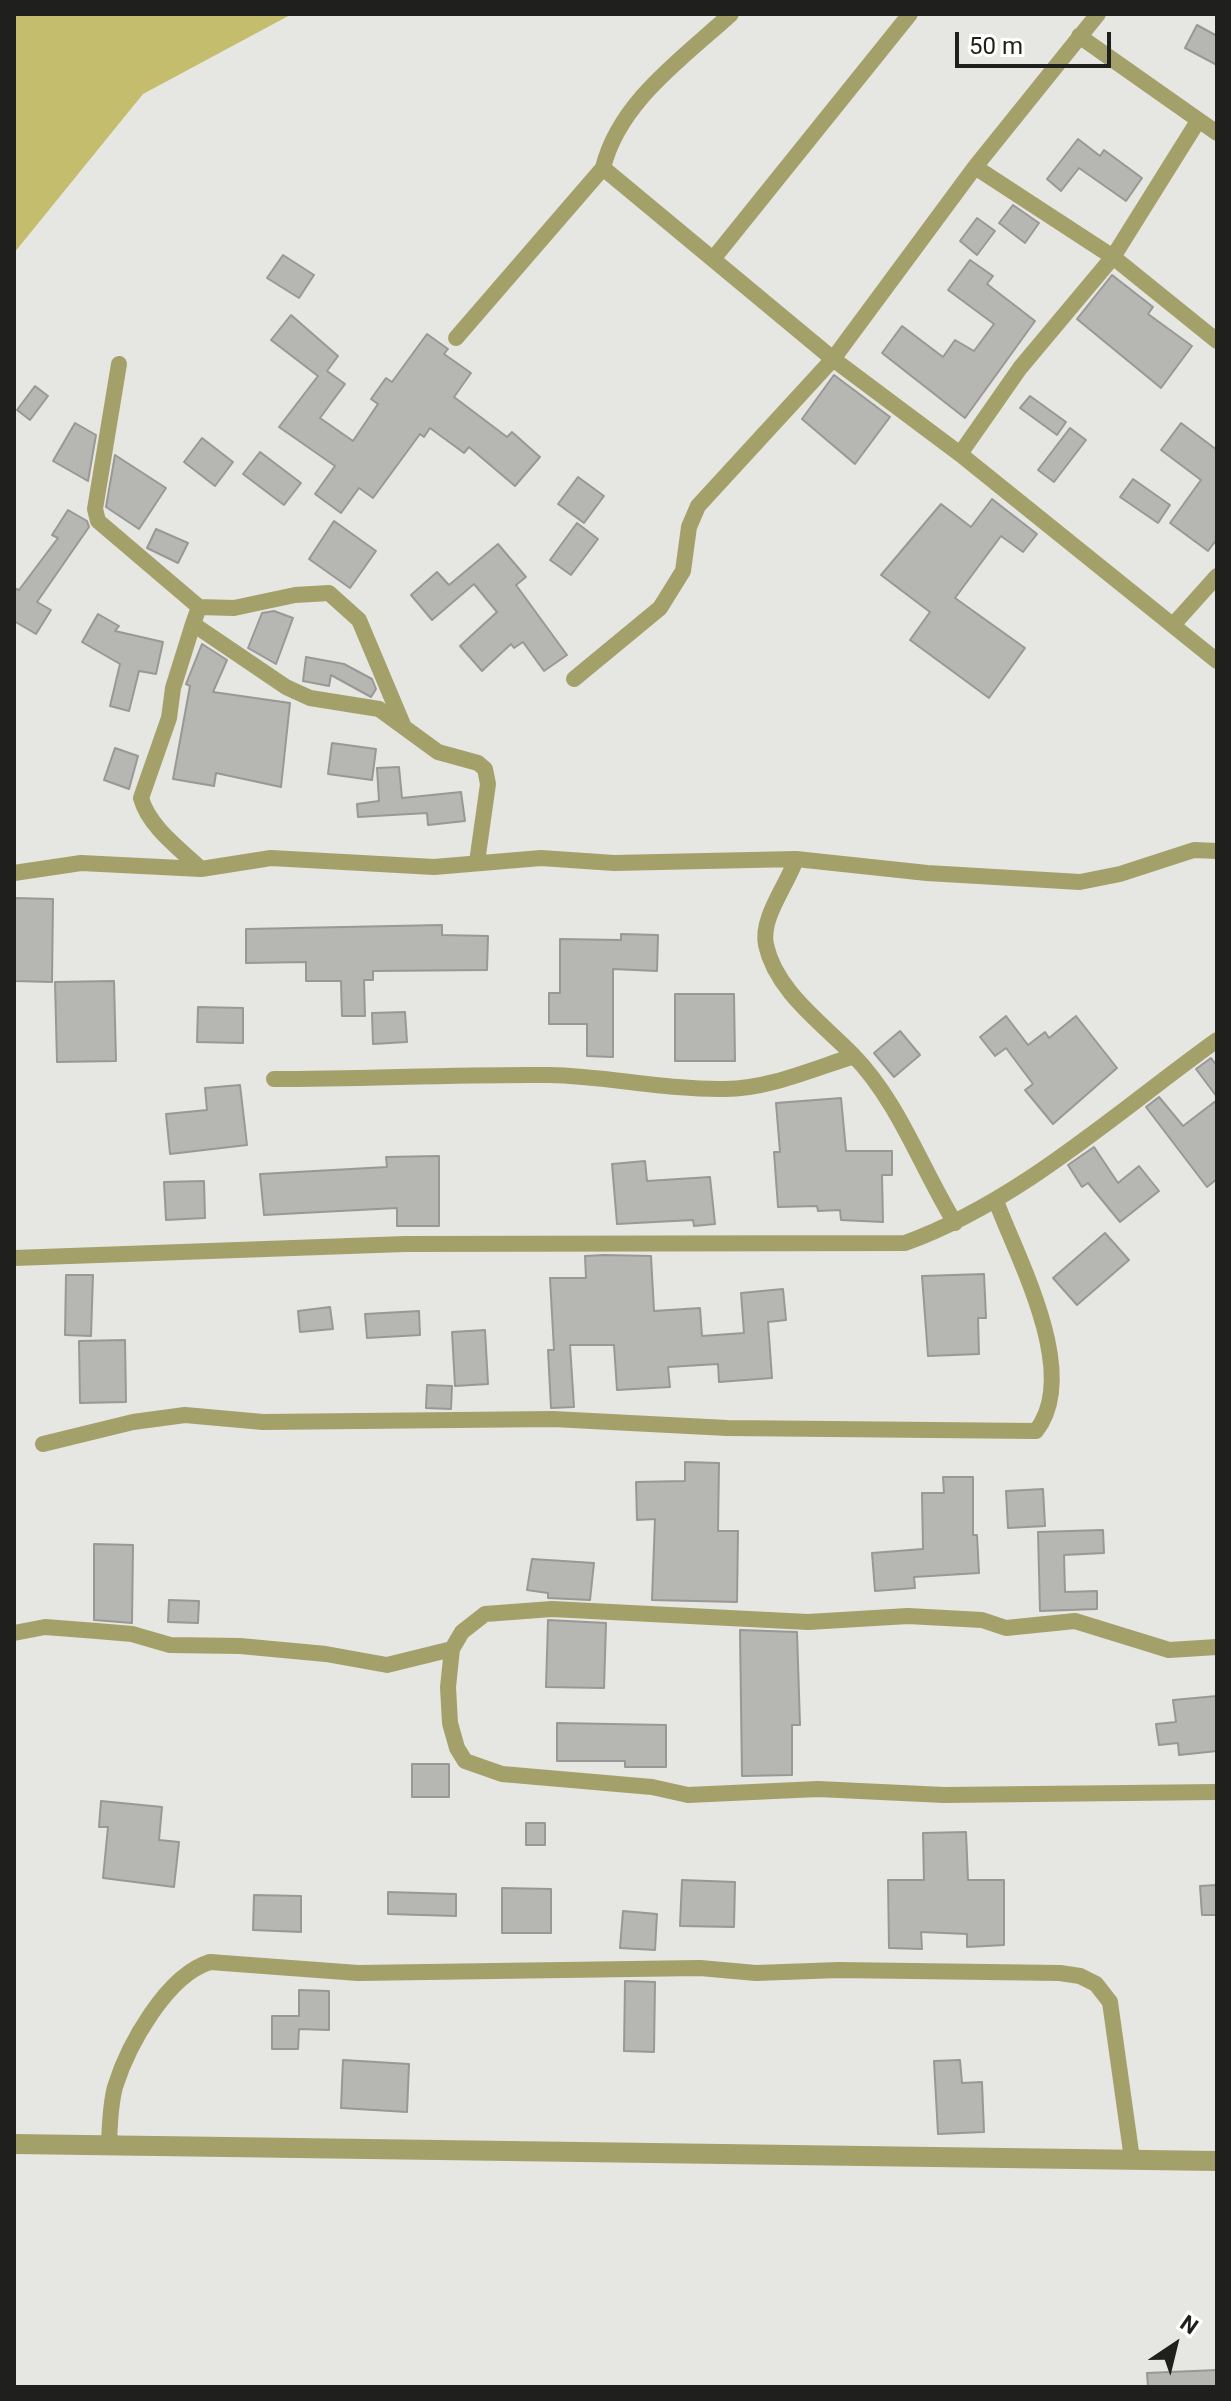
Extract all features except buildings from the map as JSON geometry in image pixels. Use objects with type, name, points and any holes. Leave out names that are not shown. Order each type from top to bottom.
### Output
[{"type":"street","points":[[456,338],[603,168],[618,128],[644,94],[731,14]]},
{"type":"street","points":[[713,259],[910,14]]},
{"type":"street","points":[[574,679],[660,608],[683,571],[689,527],[698,506],[833,359],[975,167],[1098,14]]},
{"type":"street","points":[[1079,36],[1217,133]]},
{"type":"street","points":[[960,454],[1020,368],[1113,257],[1151,190],[1198,121]]},
{"type":"street","points":[[975,167],[1113,257],[1217,341]]},
{"type":"street","points":[[603,168],[833,359],[960,454],[1217,661]]},
{"type":"street","points":[[119,364],[95,509],[98,521],[199,607],[234,608],[295,595],[329,593],[359,620],[404,727]]},
{"type":"street","points":[[1173,625],[1217,576]]},
{"type":"street","points":[[199,607],[173,688],[169,718],[141,798],[144,809],[166,837],[201,869]]},
{"type":"street","points":[[193,624],[286,687],[310,698],[379,709],[438,752],[478,763],[485,769],[488,784],[477,862]]},
{"type":"street","points":[[14,873],[81,863],[201,869],[271,858],[370,866],[434,867],[541,858],[614,863],[796,859],[927,873],[1080,882],[1120,874],[1194,850],[1217,851]]},
{"type":"street","points":[[796,859],[772,911],[765,943],[790,990],[854,1056],[885,1094],[955,1223]]},
{"type":"street","points":[[14,1258],[420,1244],[905,1243],[955,1223],[996,1201],[1217,1040]]},
{"type":"street","points":[[274,1079],[390,1079],[451,1074],[590,1076],[725,1090],[762,1084],[854,1056]]},
{"type":"street","points":[[43,1444],[133,1422],[185,1415],[263,1422],[553,1419],[727,1428],[1036,1431],[1046,1418],[1050,1399],[1043,1323],[996,1201]]},
{"type":"street","points":[[1213,1646],[1169,1650],[1075,1621],[1006,1628],[982,1620],[908,1616],[808,1622],[552,1609],[485,1614],[462,1632],[452,1649],[449,1699],[457,1748],[465,1761],[502,1774],[652,1787],[688,1795],[818,1789],[944,1795],[1217,1792]]},
{"type":"street","points":[[14,1633],[45,1627],[109,1632],[132,1634],[170,1645],[240,1646],[387,1665],[452,1649]]},
{"type":"street","points":[[109,2143],[115,2087],[142,2029],[178,1979],[194,1967],[210,1962],[358,1973],[519,1968],[700,1968],[756,1973],[1009,1971],[1080,1976],[1096,1984],[1110,2002],[1132,2159]]},
{"type":"street","points":[[14,2144],[1217,2161]]},
{"type":"shaded area","points":[[14,14],[292,14],[143,94],[14,253]]}]
